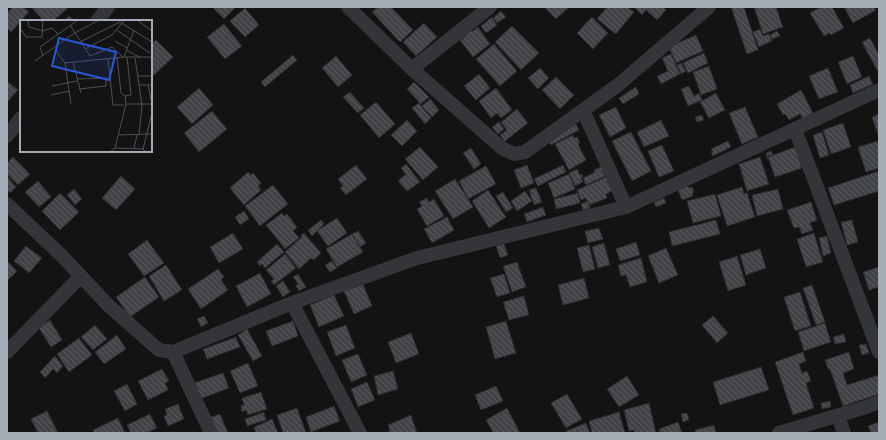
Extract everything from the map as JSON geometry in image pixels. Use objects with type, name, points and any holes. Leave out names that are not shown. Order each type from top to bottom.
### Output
[{"type":"street","points":[[98,20],[108,7]]},
{"type":"street","points":[[348,7],[412,69],[503,149],[514,154],[526,152],[618,84],[709,7]]},
{"type":"street","points":[[412,69],[490,7]]},
{"type":"street","points":[[7,204],[62,256],[108,305],[159,350],[173,352],[292,303],[417,258],[626,207],[879,90]]},
{"type":"street","points":[[583,110],[626,207]]},
{"type":"street","points":[[7,136],[20,119]]},
{"type":"street","points":[[795,129],[879,352]]},
{"type":"street","points":[[7,352],[81,276]]},
{"type":"street","points":[[292,303],[360,433]]},
{"type":"street","points":[[173,352],[211,433]]},
{"type":"street","points":[[779,433],[838,416],[879,402]]},
{"type":"street","points":[[838,416],[844,433]]},
{"type":"building","points":[[13,7],[23,7],[29,12],[20,20],[11,32],[7,28],[7,13]]},
{"type":"building","points":[[31,7],[68,8],[54,20],[43,20]]},
{"type":"building","points":[[212,7],[236,7],[224,19]]},
{"type":"building","points":[[378,7],[391,7],[413,30],[400,42],[372,12]]},
{"type":"building","points":[[544,7],[569,7],[556,19]]},
{"type":"building","points":[[607,7],[627,7],[634,12],[616,34],[597,19]]},
{"type":"building","points":[[634,7],[662,7],[666,10],[657,20],[646,10],[642,15]]},
{"type":"building","points":[[731,7],[744,7],[758,50],[747,54]]},
{"type":"building","points":[[754,7],[776,7],[783,27],[763,34]]},
{"type":"building","points":[[821,7],[832,7],[844,28],[831,35],[830,33],[824,36],[810,13]]},
{"type":"building","points":[[844,7],[874,7],[876,10],[853,23]]},
{"type":"building","points":[[245,8],[259,25],[245,37],[230,21]]},
{"type":"building","points":[[501,11],[506,17],[497,23],[493,18]]},
{"type":"building","points":[[69,16],[74,20],[65,20]]},
{"type":"building","points":[[492,17],[497,25],[486,33],[481,26]]},
{"type":"building","points":[[592,17],[608,33],[593,49],[577,33]]},
{"type":"building","points":[[424,23],[437,37],[416,56],[403,42]]},
{"type":"building","points":[[224,24],[242,46],[225,59],[207,37]]},
{"type":"building","points":[[512,26],[539,53],[521,70],[495,42]]},
{"type":"building","points":[[478,27],[490,44],[473,57],[460,40],[466,36],[465,34],[470,30],[472,32]]},
{"type":"building","points":[[760,29],[763,36],[769,34],[772,41],[759,47],[753,32]]},
{"type":"building","points":[[777,31],[780,36],[772,39],[770,35]]},
{"type":"building","points":[[696,35],[703,51],[676,63],[669,47]]},
{"type":"building","points":[[870,38],[879,55],[879,69],[877,70],[862,42]]},
{"type":"building","points":[[156,40],[173,57],[152,77],[152,43]]},
{"type":"building","points":[[494,44],[517,71],[500,86],[476,59]]},
{"type":"building","points":[[704,53],[708,63],[688,73],[683,63]]},
{"type":"building","points":[[671,54],[680,74],[661,84],[657,76],[668,71],[662,58]]},
{"type":"building","points":[[293,55],[297,60],[265,87],[261,82]]},
{"type":"building","points":[[336,56],[352,75],[338,87],[322,68]]},
{"type":"building","points":[[853,56],[862,77],[847,84],[838,62]]},
{"type":"building","points":[[681,63],[686,71],[681,74],[677,65]]},
{"type":"building","points":[[709,66],[717,89],[701,95],[693,72]]},
{"type":"building","points":[[540,68],[549,78],[538,89],[528,78]]},
{"type":"building","points":[[828,68],[838,92],[819,99],[809,76]]},
{"type":"building","points":[[479,74],[490,88],[476,100],[464,86]]},
{"type":"building","points":[[869,76],[873,84],[853,93],[850,85]]},
{"type":"building","points":[[556,77],[574,95],[560,109],[542,90]]},
{"type":"building","points":[[7,81],[18,90],[7,102]]},
{"type":"building","points":[[414,82],[429,97],[421,104],[407,89]]},
{"type":"building","points":[[689,86],[694,96],[699,93],[702,100],[688,106],[681,89]]},
{"type":"building","points":[[636,87],[639,94],[623,104],[619,98]]},
{"type":"building","points":[[199,88],[213,105],[192,124],[177,107]]},
{"type":"building","points":[[496,88],[512,110],[501,118],[497,113],[491,118],[479,101]]},
{"type":"building","points":[[801,90],[813,113],[803,119],[800,114],[789,120],[785,114],[783,115],[777,104]]},
{"type":"building","points":[[350,92],[364,108],[358,113],[343,97]]},
{"type":"building","points":[[716,93],[725,110],[709,118],[700,102]]},
{"type":"building","points":[[430,99],[439,110],[432,117],[422,106]]},
{"type":"building","points":[[376,102],[395,124],[379,138],[360,115]]},
{"type":"building","points":[[419,103],[431,118],[425,124],[412,108]]},
{"type":"building","points":[[616,107],[626,128],[610,137],[599,115]]},
{"type":"building","points":[[745,107],[758,137],[742,144],[729,113]]},
{"type":"building","points":[[517,109],[528,123],[505,141],[500,135],[507,130],[501,122]]},
{"type":"building","points":[[212,111],[227,129],[199,152],[184,133]]},
{"type":"building","points":[[879,114],[879,137],[872,117]]},
{"type":"building","points":[[702,115],[704,120],[697,122],[695,117]]},
{"type":"building","points":[[407,120],[417,131],[402,146],[391,135]]},
{"type":"building","points":[[661,120],[669,136],[644,147],[637,132]]},
{"type":"building","points":[[499,122],[504,129],[498,134],[492,127]]},
{"type":"building","points":[[843,123],[851,147],[831,154],[823,130]]},
{"type":"building","points":[[576,124],[579,130],[551,145],[548,140]]},
{"type":"building","points":[[631,132],[651,171],[632,181],[612,141]]},
{"type":"building","points":[[822,132],[829,155],[820,158],[813,135]]},
{"type":"building","points":[[573,135],[574,138],[577,137],[580,143],[578,144],[586,160],[569,170],[555,144]]},
{"type":"building","points":[[728,141],[731,147],[713,156],[711,152],[713,151],[711,149]]},
{"type":"building","points":[[878,141],[879,168],[866,172],[858,147]]},
{"type":"building","points":[[662,145],[674,171],[659,177],[648,151]]},
{"type":"building","points":[[420,147],[438,167],[423,180],[405,159]]},
{"type":"building","points":[[795,147],[802,168],[775,177],[768,157]]},
{"type":"building","points":[[471,148],[481,164],[474,169],[463,153]]},
{"type":"building","points":[[771,151],[773,155],[767,156],[767,159],[766,153]]},
{"type":"building","points":[[13,157],[30,174],[18,185],[7,174],[7,163]]},
{"type":"building","points":[[760,157],[769,184],[747,191],[739,164]]},
{"type":"building","points":[[406,164],[420,182],[407,191],[398,181],[406,174],[401,168]]},
{"type":"building","points":[[356,165],[367,179],[346,195],[340,188],[343,186],[338,179]]},
{"type":"building","points":[[527,165],[534,183],[521,188],[514,170]]},
{"type":"building","points":[[563,165],[566,172],[538,186],[534,179]]},
{"type":"building","points":[[486,166],[496,184],[468,199],[459,181]]},
{"type":"building","points":[[601,167],[605,176],[586,185],[583,178]]},
{"type":"building","points":[[577,169],[580,175],[582,174],[583,177],[581,178],[583,182],[575,186],[569,173]]},
{"type":"building","points":[[879,171],[879,191],[834,205],[828,188]]},
{"type":"building","points":[[248,172],[251,175],[253,173],[261,183],[258,186],[261,190],[244,205],[230,188]]},
{"type":"building","points":[[569,174],[575,189],[554,198],[548,183]]},
{"type":"building","points":[[7,176],[16,187],[10,193],[7,190]]},
{"type":"building","points":[[121,176],[135,189],[116,210],[102,198]]},
{"type":"building","points":[[606,177],[612,191],[606,194],[607,198],[589,205],[586,198],[581,200],[577,190]]},
{"type":"building","points":[[455,179],[473,207],[453,219],[435,191]]},
{"type":"building","points":[[38,181],[51,197],[39,207],[25,192]]},
{"type":"building","points":[[273,185],[288,204],[260,226],[245,206]]},
{"type":"building","points":[[688,186],[689,188],[692,187],[694,192],[692,193],[693,196],[682,200],[678,190]]},
{"type":"building","points":[[742,187],[744,194],[747,193],[755,217],[727,226],[717,195]]},
{"type":"building","points":[[536,188],[542,202],[534,205],[529,190]]},
{"type":"building","points":[[74,189],[82,199],[75,205],[67,195]]},
{"type":"building","points":[[778,189],[783,209],[757,216],[752,195]]},
{"type":"building","points":[[488,190],[506,217],[489,228],[472,201]]},
{"type":"building","points":[[525,191],[532,201],[517,211],[511,201]]},
{"type":"building","points":[[503,192],[513,208],[506,212],[496,196]]},
{"type":"building","points":[[60,193],[79,212],[60,230],[42,211]]},
{"type":"building","points":[[578,193],[580,203],[556,209],[554,199]]},
{"type":"building","points":[[715,194],[721,216],[693,223],[687,201]]},
{"type":"building","points":[[427,198],[429,202],[434,199],[444,216],[427,226],[417,209],[422,206],[419,202]]},
{"type":"building","points":[[664,198],[666,203],[656,207],[654,202]]},
{"type":"building","points":[[588,201],[590,208],[583,210],[581,204]]},
{"type":"building","points":[[811,202],[817,220],[810,223],[813,230],[802,234],[799,227],[794,228],[787,210]]},
{"type":"building","points":[[543,207],[546,215],[527,222],[524,214]]},
{"type":"building","points":[[244,211],[249,219],[240,225],[235,217]]},
{"type":"building","points":[[282,213],[284,216],[287,214],[297,227],[293,231],[299,238],[285,249],[266,225]]},
{"type":"building","points":[[447,217],[454,230],[432,243],[424,229]]},
{"type":"building","points":[[337,218],[347,233],[328,246],[317,231]]},
{"type":"building","points":[[321,220],[324,224],[312,236],[308,230]]},
{"type":"building","points":[[716,220],[720,234],[672,246],[669,232]]},
{"type":"building","points":[[852,220],[858,242],[847,245],[841,222]]},
{"type":"building","points":[[599,228],[603,239],[588,243],[585,231]]},
{"type":"building","points":[[358,231],[366,243],[360,247],[352,234]]},
{"type":"building","points":[[233,233],[243,249],[219,263],[210,247]]},
{"type":"building","points":[[304,233],[321,253],[314,260],[311,258],[299,269],[285,252],[302,237],[301,235]]},
{"type":"building","points":[[814,233],[823,262],[806,267],[797,239]]},
{"type":"building","points":[[352,234],[363,252],[337,267],[326,249]]},
{"type":"building","points":[[827,236],[831,253],[823,256],[819,238]]},
{"type":"building","points":[[147,240],[164,263],[144,276],[128,254]]},
{"type":"building","points":[[636,242],[640,255],[620,261],[616,249]]},
{"type":"building","points":[[604,243],[610,265],[598,268],[592,247]]},
{"type":"building","points":[[277,244],[284,252],[265,268],[262,264],[260,266],[257,262]]},
{"type":"building","points":[[504,244],[508,255],[500,258],[496,246]]},
{"type":"building","points":[[589,245],[595,269],[583,272],[577,248]]},
{"type":"building","points":[[26,246],[42,258],[29,273],[14,261]]},
{"type":"building","points":[[666,248],[678,275],[659,283],[648,256]]},
{"type":"building","points":[[760,249],[766,268],[746,275],[740,255]]},
{"type":"building","points":[[285,254],[296,268],[274,285],[271,281],[274,279],[266,270]]},
{"type":"building","points":[[737,256],[746,285],[728,291],[719,262]]},
{"type":"building","points":[[641,258],[647,282],[630,287],[626,275],[621,276],[618,265]]},
{"type":"building","points":[[7,261],[17,271],[7,281]]},
{"type":"building","points":[[332,261],[337,268],[330,272],[325,265]]},
{"type":"building","points":[[517,262],[526,287],[512,292],[503,266]]},
{"type":"building","points":[[166,265],[182,290],[164,301],[149,276]]},
{"type":"building","points":[[879,267],[879,287],[869,290],[863,272]]},
{"type":"building","points":[[218,269],[224,277],[221,280],[228,290],[201,309],[188,289]]},
{"type":"building","points":[[260,273],[271,294],[247,307],[236,286]]},
{"type":"building","points":[[298,274],[306,287],[299,291],[296,286],[298,284],[293,277]]},
{"type":"building","points":[[504,274],[510,293],[497,297],[490,278]]},
{"type":"building","points":[[145,277],[159,297],[130,317],[116,297]]},
{"type":"building","points":[[584,278],[589,298],[563,305],[558,285]]},
{"type":"building","points":[[283,281],[290,292],[283,297],[276,286]]},
{"type":"building","points":[[363,284],[372,306],[354,314],[344,291]]},
{"type":"building","points":[[812,285],[825,322],[816,325],[803,288]]},
{"type":"building","points":[[800,292],[811,326],[795,331],[784,297]]},
{"type":"building","points":[[334,295],[344,316],[319,327],[310,305]]},
{"type":"building","points":[[524,296],[529,315],[509,320],[503,302]]},
{"type":"building","points":[[204,316],[208,323],[201,327],[197,319]]},
{"type":"building","points":[[713,316],[728,333],[717,343],[702,325]]},
{"type":"building","points":[[50,320],[62,340],[51,347],[39,328]]},
{"type":"building","points":[[293,321],[298,336],[272,346],[266,331]]},
{"type":"building","points":[[506,321],[516,353],[495,359],[486,327]]},
{"type":"building","points":[[825,323],[831,342],[804,351],[798,332]]},
{"type":"building","points":[[95,325],[107,339],[93,350],[81,337]]},
{"type":"building","points":[[346,325],[355,348],[336,356],[327,332]]},
{"type":"building","points":[[247,329],[262,356],[253,361],[238,335]]},
{"type":"building","points":[[411,333],[419,354],[396,363],[388,342]]},
{"type":"building","points":[[844,334],[846,342],[835,344],[833,337]]},
{"type":"building","points":[[117,335],[126,349],[104,364],[95,352]]},
{"type":"building","points":[[236,337],[240,347],[207,359],[203,349]]},
{"type":"building","points":[[79,338],[92,355],[69,372],[57,354]]},
{"type":"building","points":[[866,344],[869,353],[862,355],[859,345]]},
{"type":"building","points":[[803,352],[806,361],[799,364],[802,373],[807,371],[811,381],[806,383],[814,408],[793,415],[775,362]]},
{"type":"building","points":[[849,352],[854,369],[843,373],[847,385],[879,375],[879,394],[843,406],[830,369],[828,369],[825,360]]},
{"type":"building","points":[[358,354],[367,375],[351,382],[342,360]]},
{"type":"building","points":[[55,356],[63,366],[57,373],[53,369],[45,378],[40,372]]},
{"type":"building","points":[[248,363],[258,386],[240,393],[230,371]]},
{"type":"building","points":[[761,367],[769,390],[720,405],[713,382]]},
{"type":"building","points":[[162,369],[169,381],[165,383],[168,390],[148,400],[138,381]]},
{"type":"building","points":[[393,371],[398,389],[378,395],[374,376]]},
{"type":"building","points":[[223,373],[229,388],[200,399],[194,383]]},
{"type":"building","points":[[627,376],[639,395],[619,407],[607,389]]},
{"type":"building","points":[[367,382],[375,400],[358,407],[351,389]]},
{"type":"building","points":[[127,384],[137,404],[125,411],[114,391]]},
{"type":"building","points":[[496,386],[503,401],[481,410],[475,395]]},
{"type":"building","points":[[261,392],[267,409],[248,415],[246,410],[242,412],[241,406],[244,405],[242,398]]},
{"type":"building","points":[[567,394],[582,419],[566,428],[551,403]]},
{"type":"building","points":[[830,401],[831,407],[822,409],[821,403]]},
{"type":"building","points":[[649,403],[656,433],[635,433],[634,430],[629,431],[624,410]]},
{"type":"building","points":[[178,404],[184,419],[168,426],[164,416],[167,415],[165,409]]},
{"type":"building","points":[[334,406],[340,421],[311,432],[306,417]]},
{"type":"building","points":[[297,408],[306,433],[283,433],[277,415]]},
{"type":"building","points":[[507,408],[520,433],[493,433],[486,420]]},
{"type":"building","points":[[47,411],[58,433],[38,433],[31,419]]},
{"type":"building","points":[[264,412],[266,420],[247,426],[245,419]]},
{"type":"building","points":[[619,412],[625,433],[592,433],[589,421]]},
{"type":"building","points":[[687,413],[689,420],[683,422],[681,414]]},
{"type":"building","points":[[150,414],[157,428],[146,433],[131,433],[127,425]]},
{"type":"building","points":[[220,414],[228,433],[216,433],[209,418]]},
{"type":"building","points":[[411,415],[417,433],[388,433],[390,431],[388,425]]},
{"type":"building","points":[[118,418],[125,433],[95,433],[93,430]]},
{"type":"building","points":[[272,419],[278,433],[256,433],[254,427]]},
{"type":"building","points":[[678,422],[682,433],[660,433],[659,429]]},
{"type":"building","points":[[879,422],[879,433],[871,433],[868,426]]},
{"type":"building","points":[[586,423],[590,433],[567,433],[566,431]]},
{"type":"building","points":[[714,425],[716,433],[696,433],[695,430]]}]
